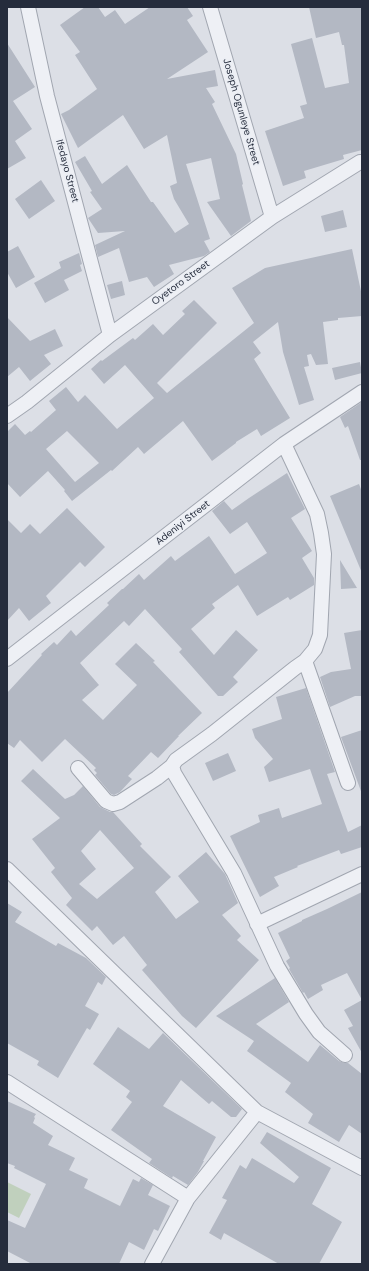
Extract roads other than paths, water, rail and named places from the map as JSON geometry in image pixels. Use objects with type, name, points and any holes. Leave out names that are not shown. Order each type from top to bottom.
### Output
[{"type":"street","name":"Ifedayo Street","points":[[28,7],[47,96],[110,335]]},
{"type":"street","name":"Joseph Ogunleye Street","points":[[210,7],[272,217]]},
{"type":"street","name":"Oyetoro Street","points":[[7,416],[27,402],[110,335],[272,217],[361,166]]},
{"type":"street","name":"Adeniyi Street","points":[[7,659],[284,444],[362,392]]},
{"type":"street","points":[[78,768],[106,801],[113,804],[120,802],[157,778],[172,766],[176,760],[212,734],[294,668],[305,661],[315,649],[320,635],[324,554],[321,533],[317,514],[284,444]]},
{"type":"street","points":[[305,661],[348,783]]},
{"type":"street","points":[[172,766],[174,773],[234,874],[277,966],[306,1014],[319,1032],[345,1055]]},
{"type":"street","points":[[7,869],[257,1112],[362,1168]]},
{"type":"street","points":[[257,924],[362,874]]},
{"type":"street","points":[[7,1082],[188,1198]]},
{"type":"street","points":[[152,1264],[188,1198],[257,1112]]}]
